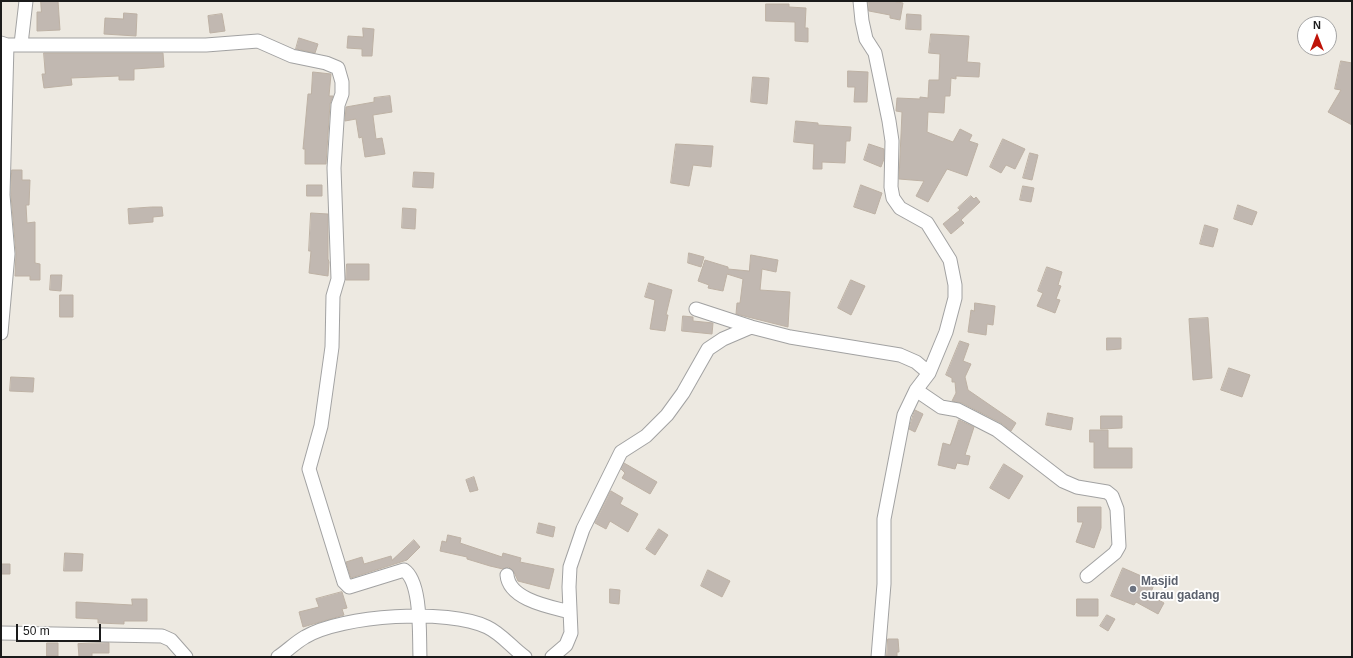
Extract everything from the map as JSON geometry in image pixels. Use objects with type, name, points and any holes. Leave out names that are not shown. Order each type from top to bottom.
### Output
[{"type":"street","points":[[21,44],[26,1]]},
{"type":"street","points":[[860,1],[866,39],[874,53],[889,121],[892,141],[891,187],[893,198],[900,208],[927,223],[950,260],[954,272],[955,298],[946,332],[929,373],[916,390],[904,415],[884,519],[884,584],[878,657]]},
{"type":"street","points":[[1,333],[8,254],[3,195],[4,44],[206,45],[258,40],[292,56],[326,63],[338,68],[341,77],[342,94],[338,105],[334,168],[338,280],[333,296],[332,347],[321,426],[309,468],[344,582],[349,587],[404,570],[410,574],[417,590],[420,657]]},
{"type":"street","points":[[696,309],[751,327],[790,337],[900,355],[916,362],[929,373]]},
{"type":"street","points":[[552,657],[562,651],[569,640],[572,625],[570,612],[570,574],[575,551],[590,511],[621,452],[646,436],[667,415],[687,388],[708,349],[719,341],[751,327]]},
{"type":"street","points":[[916,390],[941,407],[958,410],[997,430],[1069,484],[1107,492],[1112,496],[1116,502],[1120,531],[1118,548],[1105,562],[1087,576]]},
{"type":"street","points":[[507,575],[514,590],[533,602],[570,612]]},
{"type":"street","points":[[278,657],[305,637],[320,630],[356,622],[417,615],[442,616],[479,623],[496,632],[525,657]]},
{"type":"street","points":[[1,633],[162,636],[171,640],[186,657]]},
{"type":"building","points":[[41,1],[58,1],[60,30],[37,31],[37,12],[41,12]]},
{"type":"building","points":[[868,1],[892,1],[903,3],[900,20],[890,18],[890,15],[869,11]]},
{"type":"building","points":[[766,4],[789,4],[789,7],[806,8],[805,28],[808,28],[808,42],[795,41],[795,22],[766,21]]},
{"type":"building","points":[[124,13],[137,14],[136,36],[104,34],[105,18],[123,19]]},
{"type":"building","points":[[222,14],[225,31],[210,33],[208,16]]},
{"type":"building","points":[[907,14],[921,15],[921,30],[906,29]]},
{"type":"building","points":[[363,28],[374,29],[372,56],[362,56],[362,49],[347,48],[348,36],[363,37]]},
{"type":"building","points":[[931,34],[969,36],[967,62],[980,63],[979,77],[956,76],[956,79],[951,78],[950,96],[945,96],[944,113],[928,112],[927,132],[953,142],[960,129],[972,135],[969,141],[978,144],[967,176],[947,169],[928,202],[916,196],[924,181],[899,179],[902,112],[896,111],[897,98],[928,98],[929,80],[939,80],[940,54],[929,53]]},
{"type":"building","points":[[299,38],[318,44],[315,53],[296,49]]},
{"type":"building","points":[[44,53],[163,53],[164,67],[134,69],[134,80],[119,80],[119,76],[71,78],[72,85],[44,88],[42,74],[45,74]]},
{"type":"building","points":[[1341,61],[1352,63],[1352,125],[1328,112],[1341,90],[1335,89]]},
{"type":"building","points":[[848,71],[868,72],[867,102],[854,102],[855,87],[848,87]]},
{"type":"building","points":[[313,72],[331,74],[329,96],[333,96],[330,104],[326,164],[305,164],[305,149],[303,149],[308,94],[311,94]]},
{"type":"building","points":[[753,77],[769,78],[767,104],[751,102]]},
{"type":"building","points":[[390,96],[392,112],[373,115],[376,139],[382,138],[385,154],[365,157],[362,137],[359,138],[356,119],[345,121],[346,107],[374,102],[374,98]]},
{"type":"building","points":[[796,121],[818,123],[818,125],[851,127],[850,141],[846,141],[845,163],[822,162],[822,169],[813,169],[814,144],[794,142]]},
{"type":"building","points":[[1003,139],[1025,149],[1015,169],[1006,165],[1001,173],[990,167]]},
{"type":"building","points":[[676,144],[713,146],[711,167],[693,165],[689,186],[671,183]]},
{"type":"building","points":[[869,144],[884,149],[884,159],[881,167],[864,160]]},
{"type":"building","points":[[1030,153],[1038,155],[1032,180],[1023,178]]},
{"type":"building","points":[[12,170],[22,170],[22,180],[30,180],[29,205],[26,205],[27,223],[35,222],[35,263],[40,264],[40,280],[30,280],[30,276],[15,276],[16,253],[11,195]]},
{"type":"building","points":[[414,172],[434,173],[433,188],[413,187]]},
{"type":"building","points":[[307,185],[322,185],[322,196],[307,196]]},
{"type":"building","points":[[861,185],[882,193],[875,214],[854,207]]},
{"type":"building","points":[[1023,186],[1034,188],[1031,202],[1020,200]]},
{"type":"building","points":[[971,196],[974,199],[976,197],[980,202],[961,220],[964,223],[951,234],[943,224],[960,210],[958,208]]},
{"type":"building","points":[[1238,205],[1257,212],[1252,225],[1234,219]]},
{"type":"building","points":[[162,207],[163,216],[153,217],[153,222],[129,224],[128,209]]},
{"type":"building","points":[[403,208],[416,209],[415,229],[402,228]]},
{"type":"building","points":[[311,213],[328,214],[328,276],[309,273],[311,251],[309,251]]},
{"type":"building","points":[[1205,225],[1218,229],[1213,247],[1200,244]]},
{"type":"building","points":[[689,253],[704,257],[701,267],[688,263]]},
{"type":"building","points":[[751,255],[778,260],[776,272],[762,269],[760,290],[790,292],[788,327],[736,314],[737,303],[740,303],[743,279],[727,274],[723,291],[708,288],[709,285],[698,281],[705,260],[728,267],[728,269],[749,271]]},
{"type":"building","points":[[347,264],[369,264],[369,280],[346,280]]},
{"type":"building","points":[[1047,267],[1062,272],[1058,285],[1061,286],[1056,299],[1060,300],[1055,313],[1037,306],[1043,293],[1038,291]]},
{"type":"building","points":[[51,275],[62,275],[61,291],[50,290]]},
{"type":"building","points":[[851,280],[865,286],[851,315],[838,308]]},
{"type":"building","points":[[649,283],[672,290],[666,315],[668,315],[665,331],[650,329],[655,300],[645,297]]},
{"type":"building","points":[[60,295],[73,295],[73,317],[60,317]]},
{"type":"building","points":[[975,303],[995,306],[993,325],[987,324],[986,335],[968,332],[971,310],[974,311]]},
{"type":"building","points":[[683,316],[693,317],[693,321],[713,323],[712,334],[682,331]]},
{"type":"building","points":[[1208,318],[1212,378],[1193,380],[1189,319]]},
{"type":"building","points":[[1107,338],[1121,338],[1121,349],[1107,350]]},
{"type":"building","points":[[960,341],[969,344],[963,361],[971,364],[965,377],[968,390],[1016,423],[1011,431],[1001,423],[962,403],[952,401],[956,393],[955,382],[952,382],[952,378],[946,375]]},
{"type":"building","points":[[1229,368],[1250,375],[1242,397],[1221,390]]},
{"type":"building","points":[[11,377],[34,378],[33,392],[10,391]]},
{"type":"building","points":[[915,410],[923,414],[915,432],[909,429]]},
{"type":"building","points":[[1048,413],[1073,418],[1071,430],[1046,425]]},
{"type":"building","points":[[1101,416],[1122,416],[1122,428],[1101,429]]},
{"type":"building","points":[[959,420],[974,427],[965,455],[970,456],[968,465],[957,463],[955,469],[938,465],[943,443],[950,445]]},
{"type":"building","points":[[1090,430],[1108,430],[1108,448],[1132,448],[1132,468],[1094,468],[1094,442],[1090,442]]},
{"type":"building","points":[[624,463],[657,482],[650,494],[622,478],[625,473],[621,469]]},
{"type":"building","points":[[1004,464],[1023,476],[1009,499],[990,488]]},
{"type":"building","points":[[474,477],[478,490],[470,492],[466,480]]},
{"type":"building","points":[[611,491],[623,498],[620,504],[638,514],[628,532],[610,521],[606,529],[595,523]]},
{"type":"building","points":[[1078,507],[1101,507],[1101,528],[1094,548],[1076,542],[1083,522],[1078,522]]},
{"type":"building","points":[[539,523],[555,527],[553,537],[537,533]]},
{"type":"building","points":[[659,529],[668,535],[655,555],[646,549]]},
{"type":"building","points":[[448,535],[461,538],[460,543],[502,557],[503,553],[521,558],[520,562],[554,569],[549,589],[518,581],[514,572],[509,567],[503,569],[490,566],[467,559],[467,557],[440,551],[442,541],[446,542]]},
{"type":"building","points":[[414,540],[420,547],[407,560],[351,578],[346,562],[362,557],[364,564],[391,556],[392,560]]},
{"type":"building","points":[[65,553],[83,554],[82,571],[64,571]]},
{"type":"building","points":[[1,564],[10,564],[10,574],[1,574]]},
{"type":"building","name":"Masjid surau gadang","points":[[1123,568],[1155,582],[1150,595],[1164,603],[1158,614],[1136,602],[1134,605],[1111,596]]},
{"type":"building","points":[[708,570],[730,581],[722,597],[701,586]]},
{"type":"building","points":[[610,589],[620,590],[619,604],[610,603]]},
{"type":"building","points":[[342,592],[347,608],[342,609],[344,615],[303,627],[299,612],[319,607],[316,599]]},
{"type":"building","points":[[132,599],[147,599],[147,621],[124,621],[124,624],[98,623],[98,619],[76,618],[76,602],[132,605]]},
{"type":"building","points":[[1077,599],[1098,599],[1098,616],[1077,616]]},
{"type":"building","points":[[1107,615],[1115,619],[1108,631],[1100,626]]},
{"type":"building","points":[[888,639],[898,639],[899,652],[897,652],[897,657],[887,657]]},
{"type":"building","points":[[47,643],[58,643],[58,656],[47,656]]},
{"type":"building","points":[[109,643],[109,653],[92,653],[92,657],[79,657],[78,644]]},
{"type":"place","name":"Masjid surau gadang","points":[[1133,589]]}]
